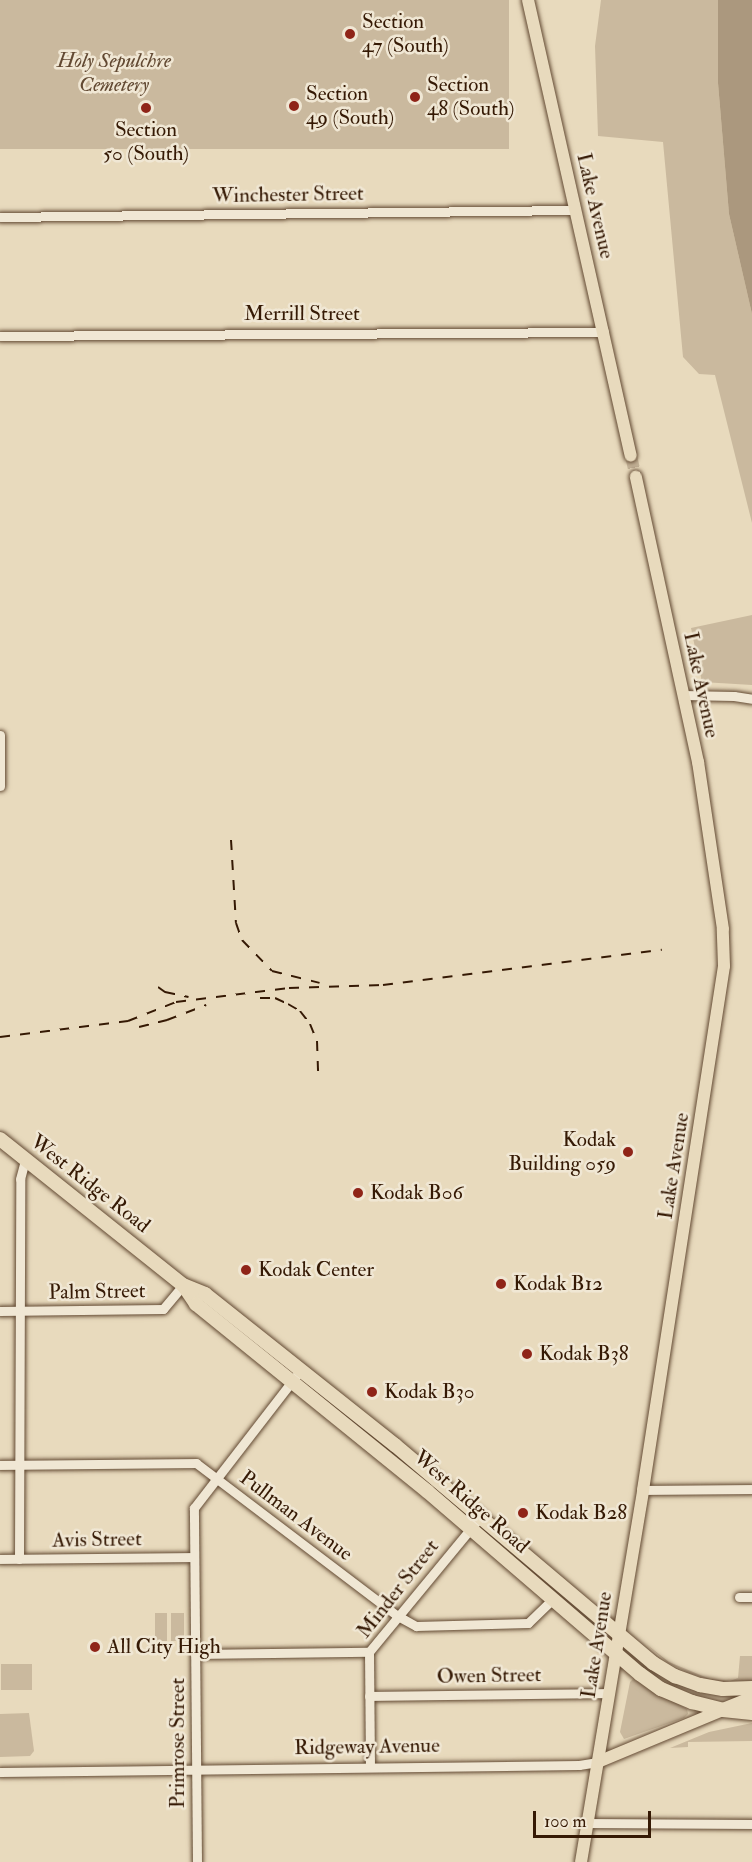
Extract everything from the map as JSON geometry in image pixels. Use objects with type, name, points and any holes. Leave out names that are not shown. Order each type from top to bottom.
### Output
[{"type":"highway","name":"West Ridge Road","points":[[0,1140],[183,1285],[205,1294],[616,1655],[661,1689],[692,1702],[723,1710],[752,1713]]},
{"type":"highway","name":"West Ridge Road","points":[[296,1376],[481,1516],[652,1663],[681,1679],[718,1688],[752,1688]]},
{"type":"highway","points":[[723,1710],[752,1698]]},
{"type":"main road","name":"Lake Avenue","points":[[528,0],[631,456]]},
{"type":"main road","name":"Lake Avenue","points":[[581,1862],[643,1490],[724,966],[723,929],[704,803],[636,477]]},
{"type":"main road","name":"Ridgeway Avenue","points":[[598,1762],[723,1710]]},
{"type":"street","name":"Winchester Street","points":[[0,217],[576,210]]},
{"type":"street","name":"Merrill Street","points":[[0,336],[604,332]]},
{"type":"street","points":[[683,695],[734,696],[752,699]]},
{"type":"street","points":[[0,735],[0,786]]},
{"type":"street","points":[[19,1559],[18,1311],[20,1179],[25,1160]]},
{"type":"street","name":"Palm Street","points":[[0,1311],[163,1309],[183,1285]]},
{"type":"street","name":"Primrose Street","points":[[197,1862],[194,1508],[296,1376]]},
{"type":"street","name":"Pullman Avenue","points":[[0,1465],[196,1463],[396,1615],[422,1627],[528,1623],[552,1600]]},
{"type":"street","points":[[643,1490],[752,1489]]},
{"type":"street","name":"Minder Street","points":[[370,1767],[369,1652],[396,1615],[481,1516]]},
{"type":"street","name":"Avis Street","points":[[0,1559],[194,1557]]},
{"type":"street","points":[[739,1597],[752,1597]]},
{"type":"street","points":[[195,1654],[369,1652]]},
{"type":"street","name":"Owen Street","points":[[369,1696],[609,1693]]},
{"type":"street","name":"Ridgeway Avenue","points":[[0,1772],[579,1765],[598,1762]]},
{"type":"street","points":[[588,1823],[752,1824]]},
{"type":"green space","name":"Holy Sepulchre Cemetery","points":[[0,0],[509,0],[509,149],[0,149]]},
{"type":"green space","points":[[601,0],[718,0],[718,83],[729,214],[752,314],[752,523],[715,375],[699,374],[683,357],[663,142],[598,136],[595,46]]},
{"type":"green space","points":[[752,615],[752,685],[702,682],[691,628]]},
{"type":"green space","points":[[155,1613],[167,1613],[167,1641],[155,1641]]},
{"type":"green space","points":[[171,1613],[184,1613],[184,1641],[171,1641]]},
{"type":"green space","points":[[646,1644],[669,1662],[710,1679],[730,1681],[738,1678],[740,1656],[752,1656],[752,1684],[738,1685],[710,1680],[689,1673],[668,1663]]},
{"type":"green space","points":[[1,1664],[32,1664],[32,1690],[1,1690]]},
{"type":"green space","points":[[633,1679],[687,1709],[688,1714],[684,1718],[624,1739],[620,1732],[630,1682]]},
{"type":"green space","points":[[29,1713],[34,1751],[30,1756],[0,1757],[0,1714]]},
{"type":"green space","points":[[752,1723],[752,1741],[688,1742],[688,1747],[670,1748],[709,1732]]},
{"type":"shaded area","points":[[718,0],[752,0],[752,314],[729,214],[718,83]]},
{"type":"tunnel","points":[[631,456],[636,477]]},
{"type":"railway","points":[[231,840],[236,923],[242,940],[272,971],[320,983]]},
{"type":"railway","points":[[0,1037],[128,1021],[176,1002],[289,988],[383,985],[662,950]]},
{"type":"railway","points":[[158,987],[165,992],[188,997]]},
{"type":"railway","points":[[260,998],[275,998],[288,1004],[300,1011],[310,1024],[317,1041],[318,1079]]},
{"type":"railway","points":[[139,1027],[167,1020],[206,1005]]},
{"type":"place","name":"Section 47 (South)","points":[[350,34]]},
{"type":"place","name":"Section 48 (South)","points":[[415,97]]},
{"type":"place","name":"Section 49 (South)","points":[[294,106]]},
{"type":"place","name":"Section 50 (South)","points":[[146,108]]},
{"type":"place","name":"Kodak Building 059","points":[[628,1152]]},
{"type":"place","name":"Kodak B06","points":[[358,1193]]},
{"type":"place","name":"Kodak Center","points":[[246,1270]]},
{"type":"place","name":"Kodak B12","points":[[501,1284]]},
{"type":"place","name":"Kodak B38","points":[[527,1354]]},
{"type":"place","name":"Kodak B30","points":[[372,1392]]},
{"type":"place","name":"Kodak B28","points":[[523,1513]]},
{"type":"place","name":"All City High","points":[[95,1647]]}]
